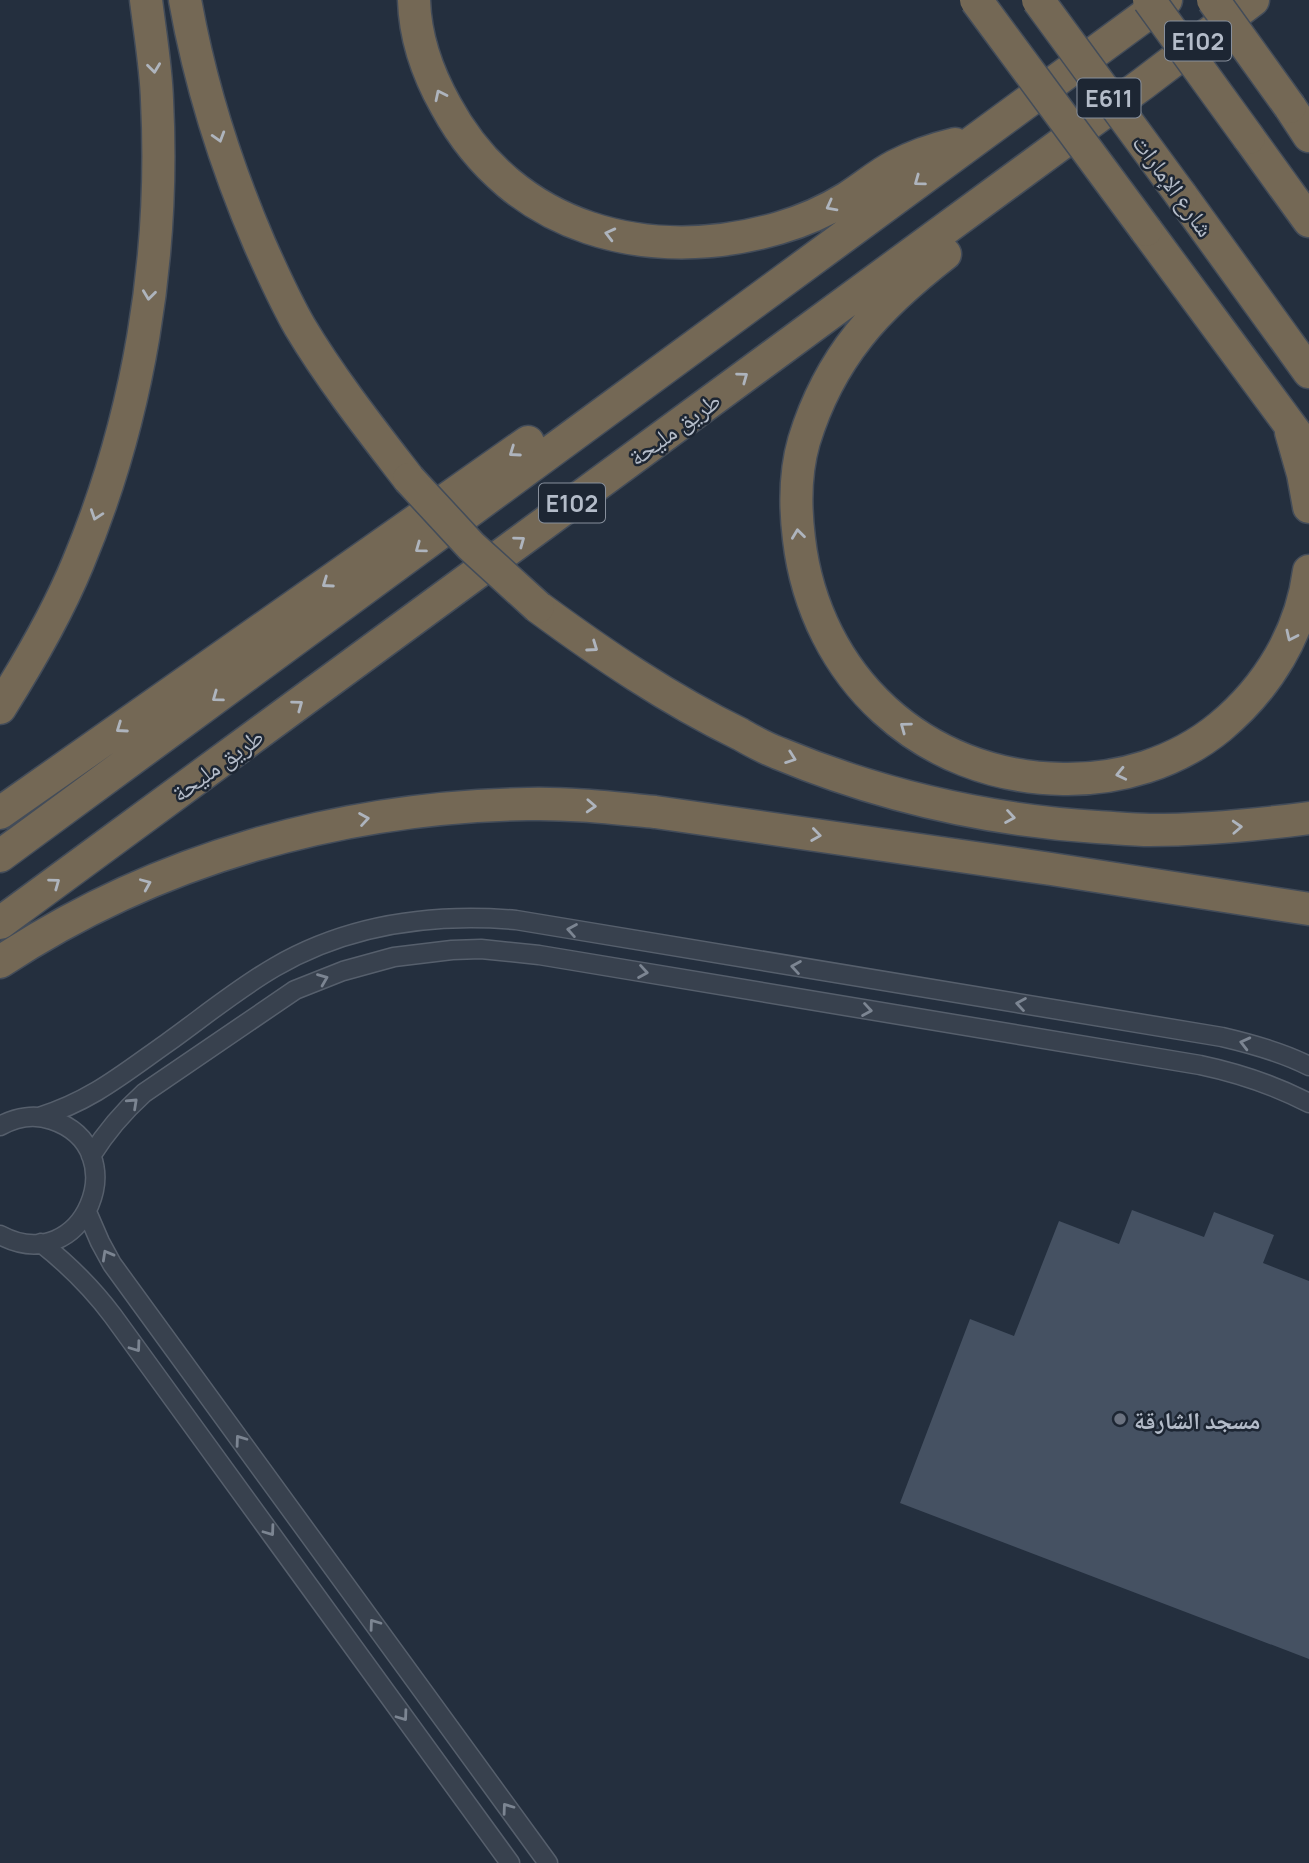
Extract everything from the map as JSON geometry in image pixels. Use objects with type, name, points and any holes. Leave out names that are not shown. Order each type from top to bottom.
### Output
[{"type":"highway","points":[[0,708],[41,639],[78,564],[109,479],[134,392],[150,295],[158,196],[157,98],[146,0]]},
{"type":"highway","points":[[185,0],[205,93],[224,153],[271,270],[300,327],[409,479],[471,546],[538,607],[595,649],[714,722],[777,753],[867,785],[959,809],[1053,824],[1148,830],[1243,827],[1309,818]]},
{"type":"highway","points":[[414,0],[419,38],[429,68],[454,122],[470,144],[498,175],[531,201],[580,226],[613,236],[670,243],[716,242],[750,236],[815,215],[893,167],[915,157],[936,148],[980,136]]},
{"type":"highway","points":[[976,0],[1309,451]]},
{"type":"highway","name":"شارع الإمارات","points":[[1038,0],[1309,372]]},
{"type":"highway","points":[[1149,0],[1309,221]]},
{"type":"highway","name":"E102","points":[[0,856],[1166,0]]},
{"type":"highway","points":[[1213,0],[1309,136]]},
{"type":"highway","name":"طريق مليحة","points":[[0,923],[1144,83],[1253,0]]},
{"type":"highway","points":[[1040,159],[980,223],[881,308],[848,350],[817,406],[803,444],[797,483],[797,522],[811,599],[826,635],[847,668],[873,699],[902,725],[935,747],[971,763],[1003,773],[1043,779],[1111,776],[1146,768],[1179,754],[1238,713],[1262,686],[1282,656],[1297,623],[1307,589],[1309,570]]},
{"type":"highway","points":[[0,813],[553,425],[699,343]]},
{"type":"highway","points":[[1289,424],[1309,507]]},
{"type":"highway","points":[[0,962],[109,900],[222,855],[282,836],[343,822],[405,812],[480,806],[593,806],[655,812],[1309,909]]},
{"type":"street","points":[[0,1126],[16,1119],[39,1117],[78,1103],[106,1087],[253,981],[292,957],[359,932],[396,923],[456,917],[516,920],[1222,1037],[1278,1052],[1309,1066]]},
{"type":"street","points":[[91,1156],[111,1126],[144,1093],[295,990],[368,963],[423,952],[481,949],[510,951],[953,1023],[1225,1070],[1275,1087],[1309,1103]]},
{"type":"street","points":[[953,1023],[955,993]]},
{"type":"street","points":[[1060,1041],[1061,1011]]},
{"type":"street","points":[[0,1235],[18,1242],[41,1243],[63,1236],[80,1222],[92,1202],[96,1179],[91,1156],[79,1137],[70,1129],[61,1123],[39,1117]]},
{"type":"street","points":[[87,1212],[112,1264],[548,1863]]},
{"type":"street","points":[[41,1243],[76,1272],[107,1308],[510,1863]]},
{"type":"building","name":"مسجد الشارقة","points":[[1132,1210],[1204,1237],[1214,1212],[1274,1235],[1263,1263],[1309,1281],[1309,1659],[900,1503],[970,1319],[1014,1336],[1059,1221],[1119,1244]]},
{"type":"place","name":"مسجد الشارقة","points":[[1120,1419]]}]
